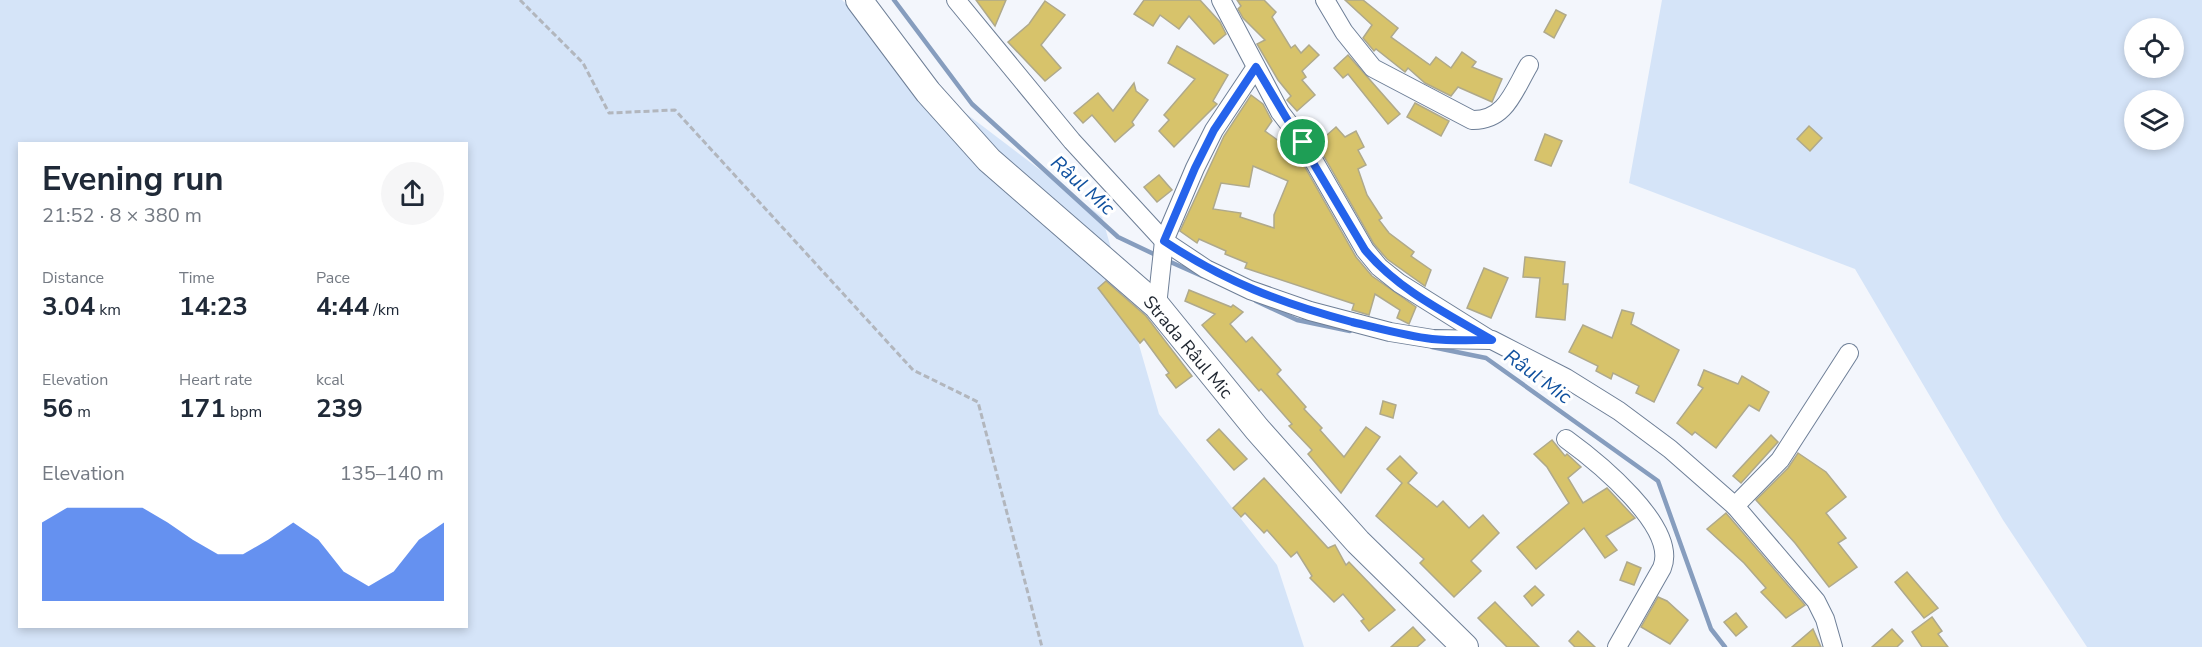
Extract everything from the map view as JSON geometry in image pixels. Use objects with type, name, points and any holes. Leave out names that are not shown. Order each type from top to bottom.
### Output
[{"type":"street","name":"Strada Râul Mic","points":[[859,0],[928,92],[989,160],[1157,306],[1257,429],[1358,542],[1465,647]]},
{"type":"street","points":[[956,0],[1072,141],[1163,246],[1250,290],[1310,311],[1390,332],[1433,339],[1492,340]]},
{"type":"street","points":[[1221,0],[1256,67],[1365,250],[1378,267],[1423,299],[1492,340],[1566,378],[1619,411],[1670,449],[1736,506],[1816,601],[1833,647]]},
{"type":"street","points":[[1325,0],[1344,32],[1373,68],[1472,120],[1485,120],[1503,109],[1529,64]]},
{"type":"street","points":[[1157,306],[1163,246],[1195,168],[1214,130],[1256,67]]},
{"type":"street","points":[[1736,506],[1780,460],[1849,352]]},
{"type":"street","points":[[1566,439],[1603,467],[1635,499],[1651,521],[1663,546],[1666,560],[1617,647]]},
{"type":"path","points":[[520,0],[583,63],[609,113],[675,110],[913,370],[978,402],[1042,647]]},
{"type":"shaded area","points":[[0,0],[842,0],[964,112],[1102,217],[1159,414],[1277,565],[1304,647],[0,647]]},
{"type":"shaded area","points":[[1662,0],[2202,0],[2202,647],[2087,647],[2003,520],[1855,269],[1629,183]]},
{"type":"building","points":[[976,0],[1006,0],[995,26]]},
{"type":"building","points":[[1144,0],[1200,0],[1220,22],[1226,34],[1214,44],[1189,16],[1179,29],[1160,15],[1153,26],[1134,14]]},
{"type":"building","points":[[1237,0],[1264,0],[1276,12],[1272,17],[1291,48],[1295,45],[1301,53],[1309,45],[1319,55],[1302,71],[1306,77],[1302,80],[1315,95],[1297,111],[1287,100],[1291,96],[1278,80],[1257,44],[1265,40],[1243,18],[1238,9],[1241,6]]},
{"type":"building","points":[[1345,0],[1363,0],[1398,28],[1391,37],[1430,65],[1436,57],[1451,68],[1462,52],[1476,62],[1472,67],[1502,79],[1492,102],[1458,87],[1451,96],[1425,83],[1408,68],[1405,72],[1376,49],[1374,51],[1363,38],[1372,25]]},
{"type":"building","points":[[1045,1],[1065,15],[1041,45],[1061,68],[1045,81],[1008,42],[1029,24]]},
{"type":"building","points":[[1556,10],[1566,15],[1554,38],[1544,32]]},
{"type":"building","points":[[1177,46],[1228,75],[1213,101],[1217,104],[1174,147],[1159,131],[1169,120],[1164,115],[1195,79],[1168,63]]},
{"type":"building","points":[[1348,55],[1400,114],[1388,124],[1348,74],[1343,78],[1334,68]]},
{"type":"building","points":[[1134,83],[1136,91],[1148,100],[1132,122],[1134,125],[1115,142],[1092,115],[1083,123],[1074,113],[1098,93],[1113,111]]},
{"type":"building","points":[[1251,95],[1263,104],[1272,121],[1265,131],[1298,155],[1356,257],[1372,276],[1416,307],[1409,324],[1397,318],[1400,310],[1375,294],[1369,315],[1352,310],[1354,304],[1245,268],[1247,263],[1225,254],[1226,251],[1199,239],[1197,243],[1180,231],[1224,136]],"holes":[[[1253,166],[1288,181],[1274,215],[1274,228],[1240,217],[1241,213],[1213,209],[1221,183],[1249,187]]]},
{"type":"building","points":[[1415,103],[1449,121],[1441,136],[1407,117]]},
{"type":"building","points":[[1809,126],[1822,138],[1810,151],[1797,139]]},
{"type":"building","points":[[1336,127],[1345,137],[1356,131],[1364,147],[1358,150],[1366,165],[1358,169],[1367,195],[1382,218],[1379,220],[1389,233],[1414,252],[1411,256],[1431,270],[1425,286],[1387,259],[1374,244],[1317,144]]},
{"type":"building","points":[[1545,134],[1562,141],[1551,166],[1535,160]]},
{"type":"building","points":[[1159,175],[1172,190],[1157,202],[1144,187]]},
{"type":"building","points":[[1525,257],[1565,262],[1563,284],[1568,284],[1565,320],[1536,317],[1540,278],[1523,277]]},
{"type":"building","points":[[1484,268],[1508,278],[1491,318],[1467,308]]},
{"type":"building","points":[[1106,281],[1146,316],[1192,376],[1176,388],[1166,375],[1169,373],[1144,339],[1140,343],[1098,288]]},
{"type":"building","points":[[1189,290],[1231,307],[1233,305],[1243,312],[1230,324],[1246,342],[1252,337],[1281,370],[1277,374],[1306,407],[1304,409],[1344,457],[1366,427],[1380,437],[1341,493],[1308,454],[1312,450],[1289,426],[1292,424],[1261,389],[1259,391],[1202,325],[1215,314],[1185,301]]},
{"type":"building","points":[[1622,310],[1634,313],[1631,324],[1679,350],[1654,402],[1636,393],[1639,386],[1613,373],[1611,379],[1596,371],[1598,366],[1569,352],[1583,325],[1612,338]]},
{"type":"building","points":[[1704,370],[1738,384],[1742,376],[1769,392],[1759,411],[1749,405],[1716,448],[1695,432],[1692,435],[1677,423],[1703,388],[1698,385]]},
{"type":"building","points":[[1383,401],[1396,405],[1393,418],[1380,414]]},
{"type":"building","points":[[1219,429],[1247,459],[1234,470],[1207,440]]},
{"type":"building","points":[[1771,435],[1778,442],[1741,483],[1733,476]]},
{"type":"building","points":[[1552,440],[1565,456],[1567,454],[1581,467],[1568,478],[1583,503],[1607,488],[1635,518],[1606,536],[1617,550],[1605,558],[1584,528],[1536,569],[1517,547],[1569,503],[1547,467],[1534,454]]},
{"type":"building","points":[[1798,453],[1826,472],[1846,497],[1826,513],[1846,538],[1838,543],[1857,567],[1829,587],[1795,543],[1756,500],[1788,468]]},
{"type":"building","points":[[1400,456],[1417,473],[1408,483],[1437,507],[1443,501],[1469,528],[1483,515],[1499,533],[1471,561],[1481,571],[1454,597],[1420,563],[1424,559],[1376,516],[1402,483],[1387,469]]},
{"type":"building","points":[[1264,478],[1328,548],[1335,545],[1346,565],[1349,562],[1395,610],[1369,631],[1361,621],[1364,619],[1343,594],[1334,602],[1310,578],[1312,576],[1297,552],[1291,557],[1267,530],[1264,533],[1245,513],[1241,517],[1233,508]]},
{"type":"building","points":[[1726,513],[1805,605],[1786,618],[1761,592],[1766,588],[1744,563],[1707,529]]},
{"type":"building","points":[[1627,562],[1641,568],[1634,585],[1620,580]]},
{"type":"building","points":[[1907,572],[1938,608],[1924,618],[1895,582]]},
{"type":"building","points":[[1535,586],[1544,595],[1532,606],[1524,596]]},
{"type":"building","points":[[1658,597],[1667,601],[1688,620],[1670,644],[1641,627]]},
{"type":"building","points":[[1495,602],[1539,647],[1507,647],[1478,618]]},
{"type":"building","points":[[1736,613],[1747,627],[1736,636],[1724,622]]},
{"type":"building","points":[[1932,617],[1942,631],[1938,634],[1948,647],[1922,647],[1912,632]]},
{"type":"building","points":[[1413,627],[1425,640],[1417,647],[1391,647]]},
{"type":"building","points":[[1813,629],[1821,647],[1792,647]]},
{"type":"building","points":[[1892,629],[1903,641],[1897,647],[1872,647]]},
{"type":"building","points":[[1578,631],[1595,647],[1575,647],[1569,641]]},
{"type":"waterway","name":"Râul Mic","points":[[894,0],[972,104],[1118,237],[1158,256]]},
{"type":"waterway","name":"Râul Mic","points":[[1166,260],[1202,276]]},
{"type":"waterway","name":"Râul Mic","points":[[1256,301],[1297,320],[1350,331]]},
{"type":"waterway","name":"Râul Mic","points":[[1432,347],[1486,358],[1658,481],[1711,629],[1725,647]]},
{"type":"route","points":[[1256,67],[1280,112],[1303,142],[1365,250],[1378,267],[1423,299],[1492,340],[1433,339],[1390,332],[1310,311],[1250,290],[1206,269],[1164,241],[1214,130],[1256,67]]}]
